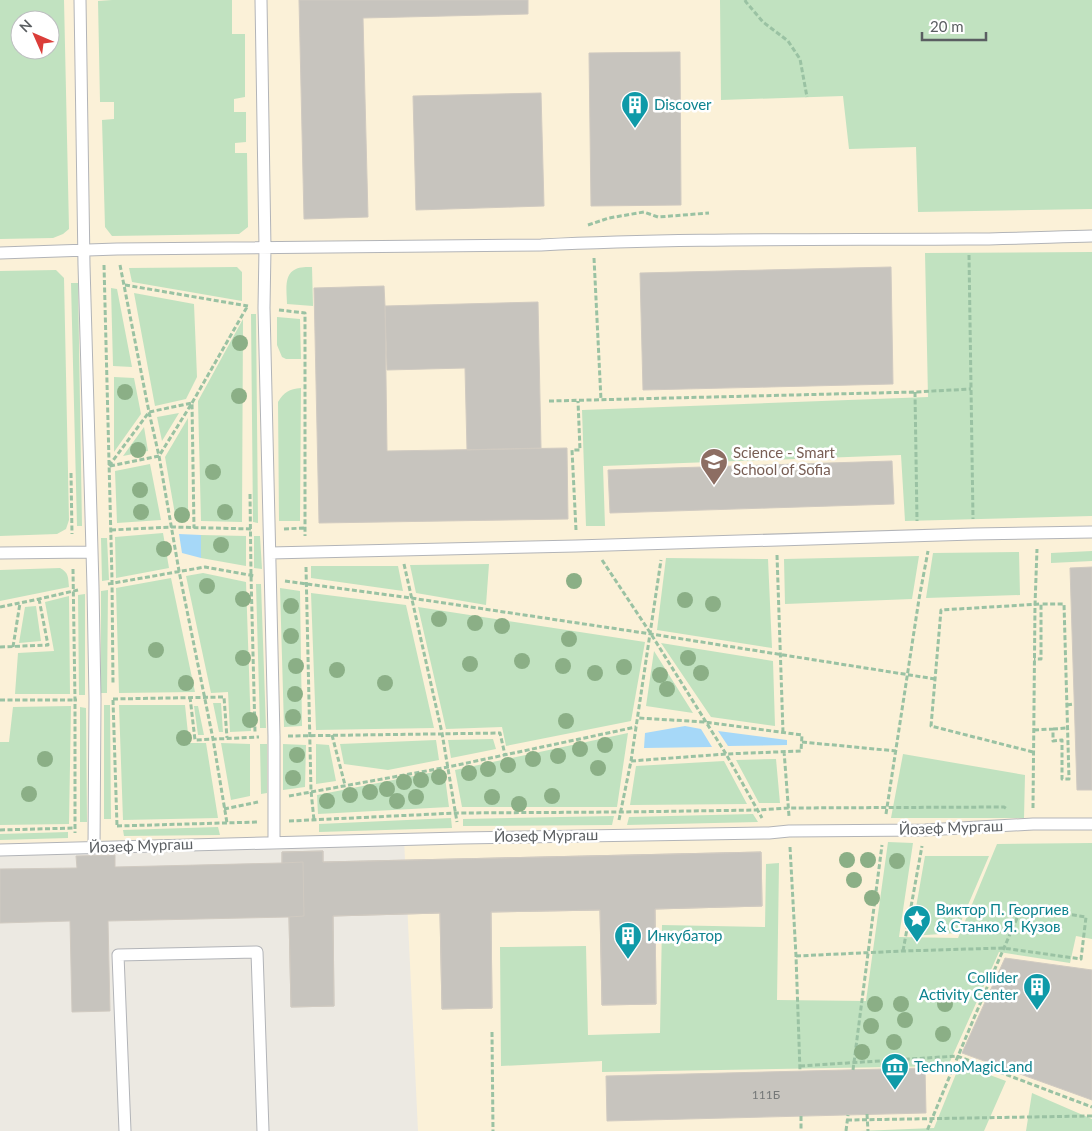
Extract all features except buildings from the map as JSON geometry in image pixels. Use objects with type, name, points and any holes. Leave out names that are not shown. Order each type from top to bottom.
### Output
[{"type":"lane","points":[[80,0],[84,250],[93,587],[95,709],[94,848]]},
{"type":"lane","points":[[261,0],[265,248],[264,318],[274,736],[274,842]]},
{"type":"lane","points":[[0,253],[117,249],[541,245],[710,240],[968,239],[1092,236]]},
{"type":"lane","points":[[270,553],[1092,532]]},
{"type":"lane","points":[[0,553],[92,552]]},
{"type":"lane","name":"Йозеф Мургаш","points":[[0,850],[314,841],[925,830],[1033,824],[1092,824]]},
{"type":"lane","points":[[125,1131],[118,955],[257,952],[263,1131]]},
{"type":"path","points":[[745,0],[763,22],[788,40],[800,59],[806,97]]},
{"type":"path","points":[[583,228],[609,218],[644,212],[658,217],[710,212]]},
{"type":"path","points":[[968,239],[973,534]]},
{"type":"path","points":[[594,243],[601,400]]},
{"type":"path","points":[[117,249],[159,456],[231,844]]},
{"type":"path","points":[[104,250],[113,689]]},
{"type":"path","points":[[109,466],[159,456],[248,306]]},
{"type":"path","points":[[549,401],[971,389]]},
{"type":"path","points":[[915,392],[918,536]]},
{"type":"path","points":[[576,546],[572,450],[580,450],[578,401]]},
{"type":"path","points":[[192,403],[194,528]]},
{"type":"path","points":[[109,466],[149,412],[192,403]]},
{"type":"path","points":[[110,530],[171,527],[304,528]]},
{"type":"path","points":[[1033,824],[1037,533]]},
{"type":"path","points":[[853,1070],[884,830],[930,536]]},
{"type":"path","points":[[777,540],[783,732]]},
{"type":"path","points":[[616,835],[631,761],[664,543]]},
{"type":"path","points":[[592,545],[651,634],[726,754],[759,810],[769,833]]},
{"type":"path","points":[[400,549],[442,733],[460,838]]},
{"type":"path","points":[[305,552],[314,841]]},
{"type":"path","points":[[0,830],[75,828],[74,591],[72,567]]},
{"type":"path","points":[[0,607],[112,583],[205,567],[935,679]]},
{"type":"path","points":[[0,647],[48,645],[39,599]]},
{"type":"path","points":[[13,647],[20,603]]},
{"type":"path","points":[[1034,658],[1041,659],[1040,604]]},
{"type":"path","points":[[1033,752],[931,726],[941,610],[1064,604],[1069,779],[1062,779],[1062,740],[1053,741],[1053,729]]},
{"type":"path","points":[[1065,643],[1072,643]]},
{"type":"path","points":[[190,697],[194,740],[332,734],[500,733],[505,755]]},
{"type":"path","points":[[205,697],[224,697],[227,738]]},
{"type":"path","points":[[113,699],[117,826],[314,820],[456,813],[1004,807],[1033,824]]},
{"type":"path","points":[[1067,704],[1074,704]]},
{"type":"path","points":[[631,761],[801,751],[802,735],[705,722],[638,718]]},
{"type":"path","points":[[224,809],[311,791],[448,767],[636,727]]},
{"type":"path","points":[[1034,730],[1067,728]]},
{"type":"path","points":[[332,734],[345,785]]},
{"type":"path","points":[[802,742],[896,751]]},
{"type":"path","points":[[784,751],[790,831],[800,1071]]},
{"type":"path","points":[[903,951],[925,830]]},
{"type":"path","points":[[796,956],[1003,948],[1081,959],[1086,917],[1022,907],[1003,948],[957,1056],[927,1131]]},
{"type":"path","points":[[492,1032],[494,1131]]},
{"type":"path","points":[[800,1066],[957,1056],[1092,1107]]},
{"type":"path","points":[[867,1114],[868,1131]]},
{"type":"path","points":[[846,1131],[848,1115]]},
{"type":"path","points":[[801,1116],[801,1131]]},
{"type":"path","points":[[847,1120],[1092,1116]]},
{"type":"shaded area","points":[[0,0],[1092,0],[1092,1131],[418,1131],[404,839],[0,850]]},
{"type":"green space","points":[[0,0],[64,0],[69,229],[53,238],[0,239]]},
{"type":"green space","points":[[232,0],[232,34],[245,34],[245,97],[234,99],[234,112],[246,112],[246,142],[235,143],[235,153],[247,153],[248,227],[239,234],[112,236],[105,227],[102,120],[114,119],[114,102],[100,102],[98,1]]},
{"type":"green space","points":[[720,0],[1092,0],[1092,209],[918,212],[916,147],[849,149],[843,96],[721,100]]},
{"type":"green space","points":[[1092,252],[1092,516],[905,521],[901,455],[603,466],[605,526],[586,526],[582,410],[928,397],[925,253]]},
{"type":"green space","points":[[237,267],[242,272],[242,301],[132,282],[129,268]]},
{"type":"green space","points":[[312,267],[313,306],[287,304],[287,279],[289,275],[298,268]]},
{"type":"green space","points":[[56,270],[64,278],[69,520],[66,529],[57,534],[0,536],[0,271]]},
{"type":"green space","points":[[71,283],[78,283],[82,526],[77,526]]},
{"type":"green space","points":[[111,288],[117,289],[132,367],[113,366]]},
{"type":"green space","points":[[134,293],[194,304],[197,377],[186,399],[155,406]]},
{"type":"green space","points":[[251,314],[256,314],[258,523],[253,522]]},
{"type":"green space","points":[[277,317],[300,319],[301,359],[286,359],[282,357],[277,345]]},
{"type":"green space","points":[[243,319],[242,522],[201,521],[198,401]]},
{"type":"green space","points":[[114,377],[134,378],[141,414],[114,452]]},
{"type":"green space","points":[[301,388],[300,521],[279,521],[278,402],[287,392]]},
{"type":"green space","points":[[179,413],[162,441],[157,417]]},
{"type":"green space","points":[[188,418],[188,520],[176,520],[165,457]]},
{"type":"green space","points":[[144,427],[148,451],[123,456]]},
{"type":"green space","points":[[150,464],[161,520],[117,523],[115,471]]},
{"type":"green space","points":[[163,533],[169,568],[116,578],[115,537]]},
{"type":"green space","points":[[201,535],[246,536],[246,566],[201,558]]},
{"type":"green space","points":[[254,536],[260,536],[262,569],[254,568]]},
{"type":"green space","points":[[101,538],[107,538],[109,580],[102,581]]},
{"type":"green space","points":[[1092,551],[1092,561],[1051,563],[1051,553]]},
{"type":"green space","points":[[1019,552],[1020,595],[926,598],[933,553]]},
{"type":"green space","points":[[919,556],[912,599],[785,604],[784,559]]},
{"type":"green space","points":[[666,558],[768,559],[772,648],[657,630]]},
{"type":"green space","points":[[489,564],[486,605],[416,593],[410,565]]},
{"type":"green space","points":[[311,566],[398,566],[403,591],[311,578]]},
{"type":"green space","points":[[60,568],[67,574],[69,587],[0,601],[0,570]]},
{"type":"green space","points":[[203,573],[246,582],[251,731],[230,732],[228,692],[211,693],[186,576]]},
{"type":"green space","points":[[171,578],[195,692],[119,693],[116,588]]},
{"type":"green space","points":[[256,584],[261,584],[266,728],[260,728]]},
{"type":"green space","points":[[280,588],[300,591],[302,726],[284,727]]},
{"type":"green space","points":[[108,590],[107,693],[101,693],[101,591]]},
{"type":"green space","points":[[311,593],[406,605],[434,728],[316,730]]},
{"type":"green space","points":[[85,594],[85,695],[79,695],[78,595]]},
{"type":"green space","points":[[69,596],[70,694],[15,694],[18,653],[54,651],[45,602]]},
{"type":"green space","points":[[36,606],[41,641],[19,643],[25,607]]},
{"type":"green space","points":[[418,607],[645,642],[631,721],[506,746],[502,727],[446,729]]},
{"type":"green space","points":[[661,643],[773,661],[775,726],[711,717]]},
{"type":"green space","points":[[654,651],[693,713],[646,706]]},
{"type":"green space","points":[[213,703],[221,703],[223,732],[219,732]]},
{"type":"green space","points":[[104,705],[110,705],[111,819],[104,819]]},
{"type":"green space","points":[[119,705],[185,705],[189,743],[206,743],[218,818],[123,820]]},
{"type":"green space","points":[[71,706],[69,824],[0,825],[0,742],[9,742],[13,707]]},
{"type":"green space","points":[[194,706],[198,706],[204,735],[198,735]]},
{"type":"green space","points":[[80,707],[86,708],[87,822],[80,822]]},
{"type":"green space","points":[[628,733],[617,807],[462,807],[455,770]]},
{"type":"green space","points":[[493,739],[496,749],[451,758],[448,740]]},
{"type":"green space","points":[[436,740],[439,760],[388,770],[344,764],[340,744]]},
{"type":"green space","points":[[221,743],[250,744],[250,796],[231,800]]},
{"type":"green space","points":[[260,744],[267,744],[267,793],[261,794]]},
{"type":"green space","points":[[283,744],[306,745],[305,787],[283,790]]},
{"type":"green space","points":[[316,744],[329,745],[336,781],[316,784]]},
{"type":"green space","points":[[903,754],[1025,775],[1024,818],[891,818]]},
{"type":"green space","points":[[776,759],[780,803],[759,803],[736,760]]},
{"type":"green space","points":[[724,761],[747,804],[630,805],[636,766]]},
{"type":"green space","points":[[444,770],[449,807],[318,814],[317,795]]},
{"type":"green space","points":[[753,814],[758,822],[627,825],[629,817]]},
{"type":"green space","points":[[614,816],[612,825],[463,826],[463,819]]},
{"type":"green space","points":[[451,818],[452,828],[319,832],[319,824]]},
{"type":"green space","points":[[218,827],[220,835],[124,836],[123,830]]},
{"type":"green space","points":[[68,832],[68,838],[0,840],[0,834]]},
{"type":"green space","points":[[888,842],[913,843],[899,937],[958,938],[997,844],[1092,843],[1092,939],[1076,936],[1070,963],[999,952],[948,1066],[602,1072],[602,1061],[501,1066],[500,947],[586,946],[588,1035],[660,1033],[662,925],[765,927],[766,864],[779,863],[777,1000],[866,1001]]},
{"type":"green space","points":[[925,856],[989,856],[956,933],[911,936]]},
{"type":"green space","points":[[960,1064],[1006,1081],[984,1131],[859,1131],[934,1128]]},
{"type":"green space","points":[[1032,1093],[1092,1119],[1092,1131],[1026,1131]]},
{"type":"water","points":[[179,534],[201,535],[201,558],[182,553]]},
{"type":"water","points":[[685,726],[701,729],[712,747],[644,748],[645,733]]},
{"type":"water","points":[[718,731],[787,740],[787,745],[728,746]]},
{"type":"place","name":"Discover","points":[[635,129]]},
{"type":"place","name":"Science - Smart School of Sofia","points":[[714,486]]},
{"type":"place","name":"Виктор П. Георгиев & Станко Я. Кузов","points":[[917,943]]},
{"type":"place","name":"Инкубатор","points":[[628,960]]},
{"type":"place","name":"Collider Activity Center","points":[[1037,1011]]},
{"type":"place","name":"TechnoMagicLand","points":[[895,1091]]}]
